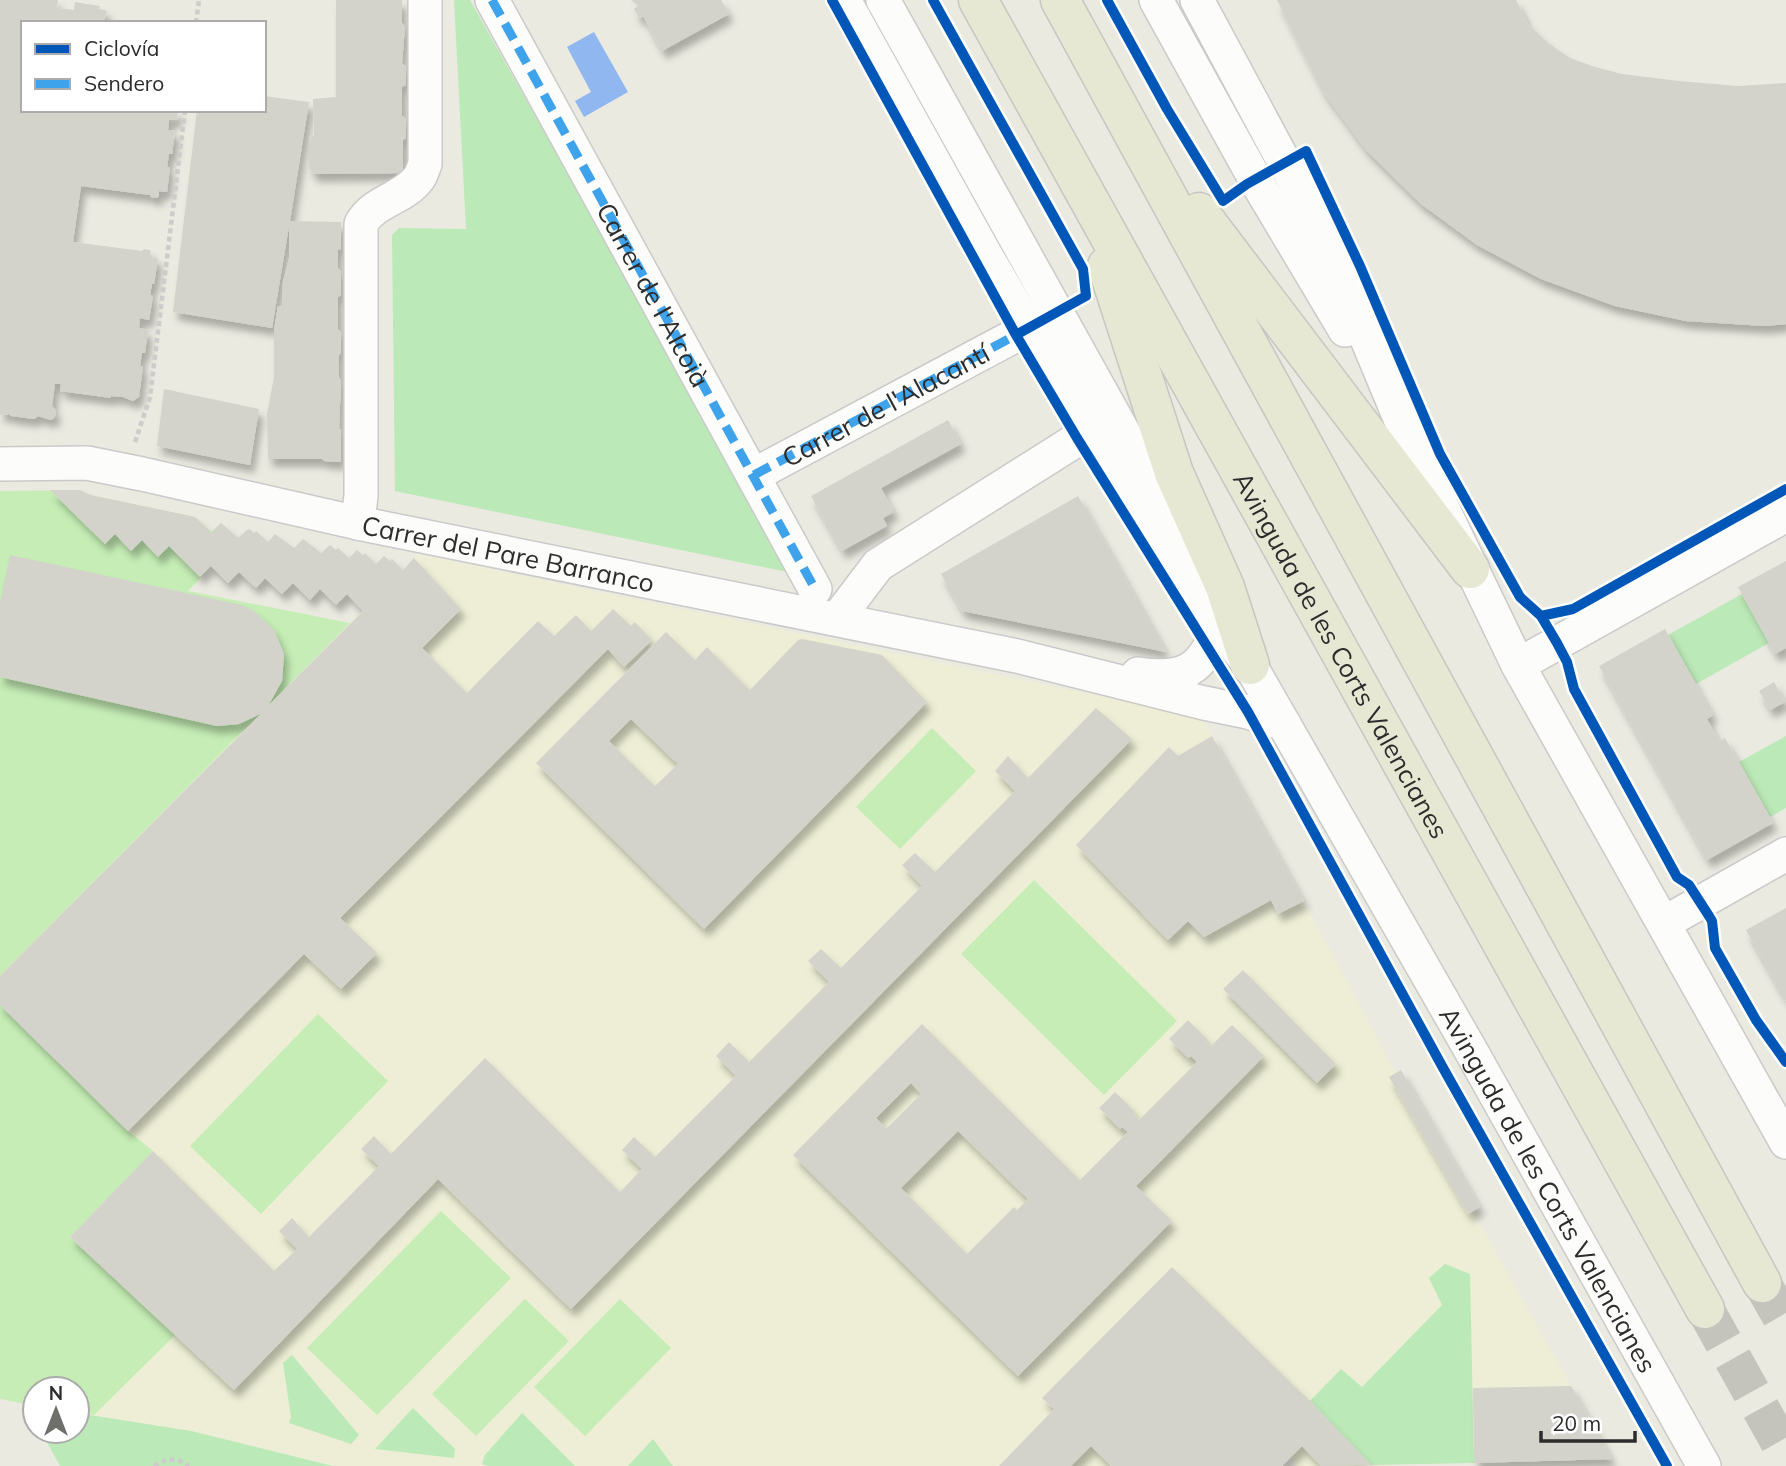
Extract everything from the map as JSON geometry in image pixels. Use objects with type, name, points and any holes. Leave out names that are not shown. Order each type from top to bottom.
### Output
[{"type":"main road","name":"Avinguda de les Corts Valencianes","points":[[978,0],[1705,1309]]},
{"type":"main road","points":[[1060,0],[1762,1283]]},
{"type":"main road","points":[[1122,110],[1470,569]]},
{"type":"main road","points":[[1079,181],[1174,473],[1225,587],[1250,665]]},
{"type":"street","points":[[358,523],[361,495],[360,224],[365,215],[419,179],[425,164],[425,0]]},
{"type":"street","name":"Carrer de l'Alcoià","points":[[492,0],[815,589]]},
{"type":"street","name":"Avinguda de les Corts Valencianes","points":[[844,0],[984,252],[1127,497],[1176,572],[1250,665],[1464,1037],[1704,1466]]},
{"type":"street","name":"Avinguda de les Corts Valencianes","points":[[883,0],[1184,541],[1219,628]]},
{"type":"street","points":[[1156,0],[1255,179],[1404,428]]},
{"type":"street","points":[[1198,0],[1325,238],[1404,428],[1518,665],[1786,1142]]},
{"type":"street","name":"Carrer de l'Alacantí","points":[[754,475],[1016,335]]},
{"type":"street","points":[[837,619],[878,565],[1089,432]]},
{"type":"street","name":"Carrer del Pare Barranco","points":[[0,464],[87,463],[358,523],[1017,656],[1248,712],[1284,724]]},
{"type":"street","points":[[1518,665],[1786,515]]},
{"type":"street","name":"Carrer del Pare Barranco","points":[[1017,656],[1158,677],[1186,673],[1209,652],[1219,628]]},
{"type":"street","points":[[1664,923],[1786,854]]},
{"type":"path","points":[[196,21],[199,0]]},
{"type":"path","points":[[133,446],[150,397],[185,112]]},
{"type":"path","points":[[154,1466],[170,1459],[189,1466]]},
{"type":"shaded area","points":[[80,490],[90,495],[195,517],[211,532],[221,523],[212,566],[188,591],[350,623],[418,554],[1203,719],[1411,1101],[1612,1459],[1345,1466],[1296,1466],[1291,1457],[1282,1466],[333,1466],[191,1431],[91,1415],[91,1375],[21,1375],[21,1403],[0,1399],[0,491]]},
{"type":"green space","points":[[454,0],[470,0],[792,573],[395,491],[392,235],[399,228],[466,229]]},
{"type":"green space","points":[[80,490],[90,495],[195,517],[211,532],[221,523],[238,538],[188,591],[350,623],[0,976],[0,491]]},
{"type":"green space","points":[[1742,594],[1769,643],[1696,684],[1668,635]]},
{"type":"green space","points":[[932,728],[976,771],[900,849],[856,807]]},
{"type":"green space","points":[[1786,736],[1786,808],[1770,817],[1739,762]]},
{"type":"green space","points":[[1034,880],[1177,1021],[1104,1095],[961,954]]},
{"type":"green space","points":[[0,1005],[128,1131],[153,1151],[70,1237],[175,1335],[94,1415],[91,1415],[91,1375],[21,1375],[21,1403],[0,1399]]},
{"type":"green space","points":[[318,1014],[388,1081],[261,1214],[190,1146]]},
{"type":"green space","points":[[441,1211],[511,1278],[377,1415],[307,1348]]},
{"type":"green space","points":[[1445,1264],[1470,1274],[1474,1463],[1371,1465],[1310,1401],[1341,1369],[1362,1387],[1442,1305],[1429,1278]]},
{"type":"green space","points":[[525,1299],[569,1341],[476,1436],[432,1394]]},
{"type":"green space","points":[[620,1299],[671,1348],[585,1436],[534,1387]]},
{"type":"green space","points":[[292,1355],[359,1435],[351,1444],[289,1423],[291,1417],[283,1363]]},
{"type":"green space","points":[[413,1408],[455,1449],[454,1458],[375,1449]]},
{"type":"green space","points":[[522,1413],[575,1466],[482,1464],[485,1455]]},
{"type":"green space","points":[[91,1415],[191,1431],[333,1466],[60,1466],[49,1445],[91,1445]]},
{"type":"green space","points":[[653,1439],[673,1466],[628,1466]]},
{"type":"water","points":[[594,32],[628,92],[584,117],[575,101],[591,92],[567,47]]},
{"type":"building","points":[[0,0],[58,0],[57,8],[74,10],[75,2],[100,6],[99,9],[107,12],[104,21],[21,21],[21,112],[178,112],[177,120],[169,119],[168,130],[175,131],[167,167],[170,167],[167,192],[159,191],[156,198],[81,186],[73,242],[150,250],[151,257],[158,258],[150,295],[153,296],[149,320],[140,318],[139,328],[148,330],[140,366],[143,366],[139,397],[133,401],[123,397],[111,398],[60,391],[61,384],[55,384],[52,406],[56,411],[51,420],[38,416],[34,419],[0,415]]},
{"type":"building","points":[[336,0],[402,0],[402,23],[405,26],[402,64],[406,66],[406,85],[402,87],[402,116],[406,119],[403,173],[314,174],[309,168],[309,138],[314,135],[313,99],[336,97]]},
{"type":"building","points":[[631,0],[721,0],[729,14],[662,51],[643,16],[639,18],[634,9],[638,6]]},
{"type":"building","points":[[1277,0],[1516,0],[1528,24],[1548,43],[1570,58],[1595,67],[1622,74],[1738,86],[1786,83],[1786,324],[1765,326],[1686,321],[1615,306],[1541,279],[1477,245],[1421,204],[1366,150],[1324,93]]},
{"type":"building","points":[[266,96],[309,102],[290,221],[341,222],[341,249],[338,250],[341,295],[338,297],[338,329],[341,332],[341,462],[322,459],[268,459],[267,414],[274,377],[274,330],[278,306],[282,307],[283,282],[289,259],[289,226],[272,328],[173,312],[197,112],[266,112]]},
{"type":"building","points":[[164,389],[259,409],[250,465],[157,446]]},
{"type":"building","points":[[948,420],[961,444],[881,488],[894,512],[883,518],[887,526],[842,551],[811,496]]},
{"type":"building","points":[[50,490],[80,490],[90,495],[195,517],[211,533],[221,523],[238,538],[250,529],[268,542],[275,534],[294,548],[303,539],[321,553],[330,545],[349,558],[357,550],[363,555],[365,553],[376,564],[384,556],[390,561],[392,559],[403,570],[414,558],[461,609],[422,648],[467,693],[538,621],[554,636],[576,615],[591,631],[613,609],[631,626],[635,622],[652,640],[624,667],[608,649],[340,918],[377,953],[341,989],[304,954],[128,1131],[0,1005],[0,976],[262,713],[239,724],[217,726],[0,677],[0,603],[10,555],[242,605],[254,611],[274,630],[284,654],[282,681],[268,706],[363,611],[347,594],[336,605],[320,589],[310,600],[293,583],[282,594],[265,578],[256,588],[239,572],[228,583],[211,566],[200,577],[169,546],[158,557],[142,540],[131,551],[115,534],[105,544]]},
{"type":"building","points":[[1078,496],[1166,652],[962,611],[941,574]]},
{"type":"building","points":[[1786,561],[1786,648],[1775,654],[1738,587]]},
{"type":"building","points":[[1665,629],[1713,715],[1707,719],[1719,741],[1725,738],[1773,823],[1707,860],[1599,666]]},
{"type":"building","points":[[666,632],[695,660],[707,647],[750,690],[802,639],[882,655],[927,702],[704,929],[536,763]],"holes":[[[631,719],[678,764],[655,786],[609,741]]]},
{"type":"building","points":[[1774,682],[1785,702],[1770,710],[1759,691]]},
{"type":"building","points":[[1096,708],[1132,739],[571,1309],[438,1179],[234,1390],[70,1237],[153,1151],[274,1271],[297,1249],[279,1231],[292,1218],[309,1237],[379,1166],[361,1149],[374,1136],[391,1154],[485,1058],[620,1192],[642,1169],[622,1150],[634,1137],[655,1157],[736,1076],[716,1056],[729,1042],[749,1062],[829,982],[808,961],[821,949],[841,968],[922,886],[902,865],[915,853],[935,872],[1015,791],[995,771],[1008,756],[1028,778]]},
{"type":"building","points":[[1212,736],[1304,901],[1278,914],[1271,900],[1204,937],[1188,921],[1168,940],[1076,845],[1169,747],[1178,756]]},
{"type":"building","points":[[1786,908],[1786,1001],[1746,930]]},
{"type":"building","points":[[1243,970],[1336,1064],[1317,1083],[1223,989]]},
{"type":"building","points":[[1188,1020],[1208,1040],[1206,1042],[1210,1047],[1232,1025],[1264,1056],[1136,1186],[1172,1221],[1018,1376],[793,1155],[922,1024],[1080,1180],[1128,1132],[1122,1127],[1120,1129],[1099,1108],[1115,1092],[1135,1112],[1134,1115],[1139,1120],[1197,1062],[1191,1056],[1188,1058],[1169,1039]],"holes":[[[911,1083],[921,1094],[886,1129],[876,1118]],[[958,1131],[1028,1199],[1017,1210],[1014,1207],[967,1254],[901,1188]]]},
{"type":"building","points":[[1401,1070],[1480,1207],[1468,1214],[1389,1077]]},
{"type":"building","points":[[1172,1267],[1310,1401],[1371,1465],[1321,1466],[1302,1446],[1282,1466],[1111,1466],[1091,1446],[1071,1466],[999,1466],[1054,1409],[1042,1398]]},
{"type":"building","points":[[1571,1386],[1612,1459],[1474,1463],[1473,1388]]},
{"type":"tunnel","points":[[1762,1283],[1786,1325]]},
{"type":"tunnel","points":[[1705,1309],[1786,1454]]},
{"type":"marked path","points":[[492,0],[815,589]]},
{"type":"marked path","points":[[754,475],[1016,335]]},
{"type":"cycle path","points":[[832,0],[1016,335],[1248,712],[1442,1066],[1667,1466]]},
{"type":"cycle path","points":[[933,0],[1083,269],[1086,296],[1016,335]]},
{"type":"cycle path","points":[[1107,0],[1167,109],[1223,201],[1247,184],[1306,151],[1360,266],[1440,454],[1520,597],[1541,616],[1557,643],[1567,662],[1574,689],[1677,877],[1689,885],[1712,921],[1715,948],[1756,1020],[1786,1062]]},
{"type":"cycle path","points":[[1541,616],[1573,609],[1786,489]]}]
